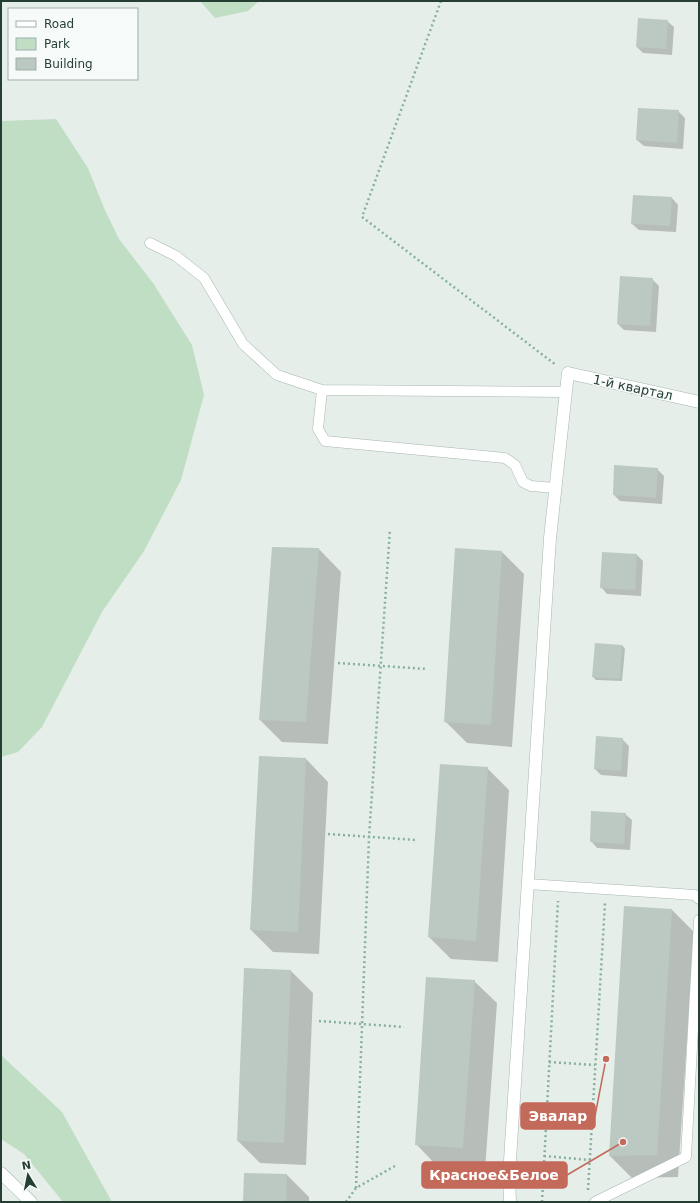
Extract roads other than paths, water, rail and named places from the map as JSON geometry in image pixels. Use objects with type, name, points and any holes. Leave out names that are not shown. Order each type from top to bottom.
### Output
[{"type":"street","name":"1-й квартал","points":[[566,392],[568,373],[699,402]]},
{"type":"street","points":[[510,1202],[510,1176],[550,538],[566,392]]},
{"type":"street","points":[[1,1173],[31,1202]]},
{"type":"lane","points":[[150,243],[176,256],[204,278],[243,344],[277,375],[322,390],[566,392]]},
{"type":"lane","points":[[322,390],[318,429],[325,441],[505,458],[515,465],[523,482],[531,486],[556,488]]},
{"type":"lane","points":[[528,884],[695,895],[699,899]]},
{"type":"lane","points":[[595,1202],[686,1157],[699,920]]},
{"type":"place","name":"Эвалар","points":[[606,1059]]},
{"type":"place","name":"Красное&Белое","points":[[623,1142]]}]
